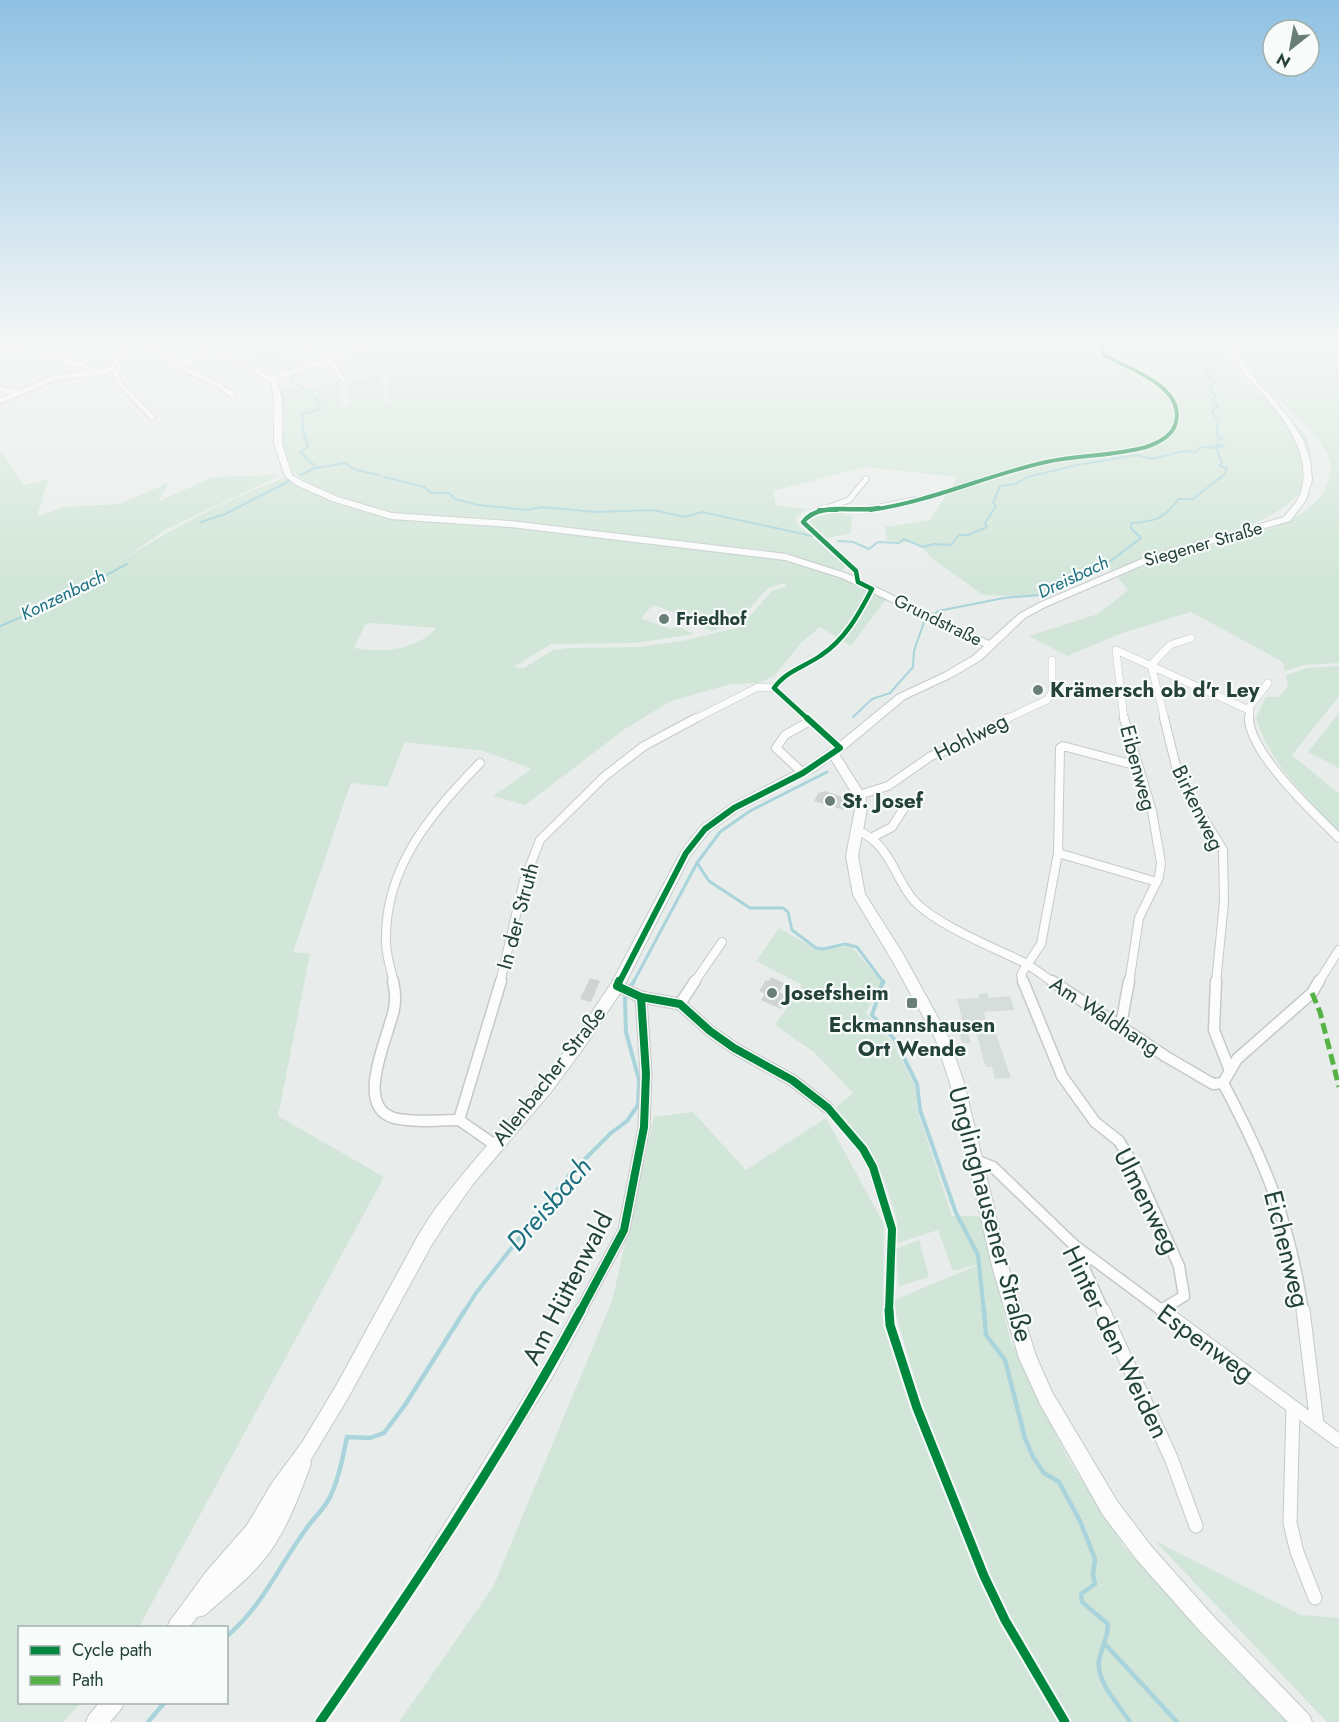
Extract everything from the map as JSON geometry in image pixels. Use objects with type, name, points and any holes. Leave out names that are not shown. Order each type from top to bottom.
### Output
[{"type":"main road","name":"Grundstraße","points":[[278,421],[278,444],[289,476],[335,499],[391,516],[593,533],[759,553],[818,566],[858,582],[991,646]]},
{"type":"main road","points":[[1297,421],[1301,425]]},
{"type":"main road","name":"Siegener Straße","points":[[836,751],[902,697],[977,658],[1022,616],[1063,595],[1163,554],[1273,524],[1304,509],[1309,503]]},
{"type":"main road","points":[[836,751],[859,795]]},
{"type":"main road","name":"Allenbacher Straße","points":[[178,1626],[232,1579],[261,1550],[286,1505],[309,1447],[342,1392],[425,1240],[468,1179],[546,1087],[620,987],[686,853],[705,829],[734,808],[803,773],[836,751]]},
{"type":"main road","name":"Unglinghausener Straße","points":[[859,795],[861,809],[852,856],[859,895],[898,958],[941,1036],[957,1083],[1000,1266],[1028,1358],[1046,1398],[1110,1508],[1144,1553],[1207,1624],[1302,1722]]},
{"type":"main road","points":[[96,1722],[112,1704]]},
{"type":"street","points":[[858,582],[856,571],[803,522],[807,515],[814,511],[830,508],[854,497],[866,478]]},
{"type":"street","points":[[830,508],[859,511],[914,500]]},
{"type":"street","points":[[836,751],[810,721],[774,688],[780,677],[820,656],[838,642],[855,621],[872,589]]},
{"type":"street","points":[[1151,665],[1170,645],[1191,638]]},
{"type":"street","name":"Eibenweg","points":[[1121,1025],[1138,921],[1146,899],[1157,882],[1161,864],[1156,831],[1125,724],[1116,650],[1249,710]]},
{"type":"street","name":"Hohlweg","points":[[859,795],[888,786],[931,756],[964,744],[1004,720],[1047,700],[1052,693],[1052,660]]},
{"type":"street","name":"Birkenweg","points":[[1151,665],[1179,778],[1223,850],[1224,902],[1216,959],[1214,1030],[1230,1071]]},
{"type":"street","points":[[1268,683],[1249,710],[1250,729],[1272,767],[1339,838]]},
{"type":"street","name":"In der Struth","points":[[459,1120],[497,997],[524,881],[540,840],[605,776],[644,746],[744,693],[758,687],[774,688]]},
{"type":"street","points":[[803,773],[776,748],[776,744],[782,736],[810,721]]},
{"type":"street","points":[[1026,964],[1035,956],[1041,944],[1058,853],[1060,747],[1138,765]]},
{"type":"street","points":[[480,763],[447,795],[411,842],[392,890],[387,910],[386,943],[395,981],[396,1001],[375,1079],[375,1098],[379,1109],[392,1118],[459,1120],[495,1145]]},
{"type":"street","points":[[857,830],[873,837],[892,827],[908,802]]},
{"type":"street","name":"Am Waldhang","points":[[873,837],[896,869],[912,898],[938,919],[1026,964],[1166,1056],[1213,1084],[1223,1083]]},
{"type":"street","points":[[1058,853],[1157,882]]},
{"type":"street","points":[[680,1004],[722,942]]},
{"type":"street","points":[[1223,1083],[1237,1059],[1312,993],[1339,950]]},
{"type":"street","name":"Ulmenweg","points":[[1026,964],[1021,976],[1062,1076],[1095,1122],[1119,1141],[1176,1257],[1183,1280],[1184,1296],[1161,1310]]},
{"type":"street","points":[[620,987],[637,995],[680,1004],[710,1031],[734,1048],[792,1080],[828,1108]]},
{"type":"street","name":"Am Hüttenwald","points":[[431,1558],[546,1375],[624,1230],[644,1127],[646,1074],[637,995]]},
{"type":"street","name":"Eichenweg","points":[[1223,1083],[1244,1121],[1273,1186],[1286,1224],[1303,1304],[1317,1424]]},
{"type":"street","name":"Hinter den Weiden","points":[[975,1160],[993,1167],[1073,1244],[1171,1458],[1196,1526]]},
{"type":"street","name":"Espenweg","points":[[1073,1244],[1339,1441]]},
{"type":"street","points":[[1293,1408],[1290,1523],[1297,1552],[1314,1598]]},
{"type":"shaded area","points":[[987,993],[989,998],[1010,996],[1014,1010],[984,1012],[989,1031],[995,1031],[1011,1078],[995,1079],[992,1067],[987,1067],[984,1062],[976,1032],[968,1033],[971,1043],[962,1043],[957,1024],[963,1023],[957,999],[979,998],[978,994]]},
{"type":"green space","points":[[282,421],[1292,421],[1306,436],[1311,464],[1304,486],[1287,504],[1264,519],[1237,530],[1156,553],[1112,571],[1108,568],[1043,597],[983,595],[933,559],[919,544],[887,540],[885,527],[930,520],[958,477],[865,467],[773,491],[776,505],[806,509],[795,518],[798,525],[846,566],[842,571],[766,550],[511,522],[409,515],[372,508],[307,483],[293,472],[282,443]]},
{"type":"green space","points":[[1301,421],[1339,421],[1339,663],[1304,665],[1285,671],[1283,662],[1191,612],[1122,633],[1067,656],[1029,636],[1098,614],[1128,590],[1117,577],[1168,556],[1240,538],[1294,518],[1314,503],[1327,485],[1330,462],[1323,447]]},
{"type":"green space","points":[[0,450],[24,485],[48,479],[37,517],[62,507],[120,504],[168,483],[158,502],[212,477],[281,475],[167,529],[112,567],[196,517],[285,478],[305,490],[353,508],[390,517],[511,526],[783,560],[836,576],[886,599],[851,646],[820,627],[802,642],[774,676],[759,683],[731,684],[671,701],[625,729],[525,805],[493,796],[532,769],[484,751],[405,742],[387,787],[351,783],[293,952],[310,954],[278,1116],[384,1177],[140,1626],[18,1626],[18,1704],[80,1704],[63,1722],[0,1722]],"holes":[[[784,583],[787,586],[772,591],[740,627],[687,640],[641,647],[553,650],[524,668],[514,667],[551,644],[636,643],[694,634],[677,626],[670,629],[641,618],[653,605],[684,616],[682,619],[712,631],[737,623],[768,588]],[[371,623],[437,628],[428,636],[409,646],[388,650],[354,648],[365,625]]]},
{"type":"green space","points":[[821,511],[852,516],[851,533],[824,539],[806,522],[808,516]]},
{"type":"green space","points":[[1339,666],[1339,696],[1292,755],[1339,794],[1339,833],[1290,779],[1270,750],[1256,717],[1266,697],[1279,697],[1288,686],[1286,675],[1308,668]]},
{"type":"green space","points":[[1339,713],[1339,768],[1308,752]]},
{"type":"green space","points":[[779,928],[817,950],[851,946],[882,982],[866,1013],[892,1042],[915,1086],[917,1109],[952,1216],[981,1216],[1010,1339],[1067,1457],[1125,1548],[1289,1722],[399,1722],[493,1587],[612,1301],[654,1117],[693,1112],[746,1170],[826,1118],[884,1224],[883,1301],[911,1404],[994,1605],[1002,1603],[922,1406],[892,1301],[983,1263],[953,1271],[938,1230],[895,1244],[898,1228],[882,1176],[862,1142],[834,1109],[853,1093],[814,1052],[775,1025],[802,985],[756,961]]},
{"type":"green space","points":[[919,1240],[929,1277],[899,1286],[895,1249]]},
{"type":"green space","points":[[1155,1541],[1301,1615],[1339,1618],[1339,1722],[1327,1722]]},
{"type":"building","name":"St. Josef","points":[[825,791],[849,799],[844,810],[814,801],[818,793]]},
{"type":"building","name":"Josefsheim","points":[[771,977],[784,983],[779,992],[789,997],[781,1009],[761,1000],[765,994],[759,991],[766,980],[769,981]]},
{"type":"building","points":[[590,978],[600,981],[591,1002],[580,999]]},
{"type":"waterway","points":[[302,421],[308,447],[300,452],[317,468]]},
{"type":"waterway","name":"Dreisbach","points":[[1218,421],[1217,436],[1222,438],[1218,440],[1218,445]]},
{"type":"waterway","name":"Dreisbach","points":[[853,717],[872,699],[890,693],[913,667],[914,651],[924,622],[938,611],[1004,598],[1040,595],[1104,566],[1141,538],[1131,528],[1131,523],[1158,518],[1168,511],[1178,499],[1193,499],[1225,474],[1227,468],[1220,466],[1222,462],[1216,448],[1224,446],[1218,445]]},
{"type":"waterway","points":[[1171,454],[1185,451],[1196,452],[1201,447],[1211,448],[1218,445]]},
{"type":"waterway","points":[[838,541],[853,542],[869,549],[878,542],[899,543],[904,539],[923,547],[934,544],[951,545],[959,535],[968,535],[987,527],[985,523],[996,506],[993,503],[1000,486],[1016,484],[1027,477],[1077,465],[1137,455],[1152,459],[1168,455]]},
{"type":"waterway","points":[[301,475],[312,469],[345,463],[356,470],[379,475]]},
{"type":"waterway","points":[[384,477],[424,487],[431,493],[449,493],[455,499],[478,505],[526,510],[542,507],[595,512],[653,510],[685,517],[702,512],[812,536]]},
{"type":"waterway","name":"Konzenbach","points":[[201,522],[225,514],[289,481]]},
{"type":"waterway","name":"Konzenbach","points":[[0,626],[48,606],[127,564]]},
{"type":"waterway","name":"Dreisbach","points":[[697,863],[720,832],[750,811],[827,772]]},
{"type":"waterway","name":"Dreisbach","points":[[633,983],[697,863]]},
{"type":"waterway","points":[[697,863],[709,881],[750,908],[783,908],[788,912],[792,930],[816,948],[823,949],[845,944],[857,947],[883,981]]},
{"type":"waterway","name":"Dreisbach","points":[[630,988],[634,981]]},
{"type":"waterway","points":[[883,981],[872,1015],[895,1040],[917,1084],[920,1110],[956,1213],[978,1255],[984,1312]]},
{"type":"waterway","name":"Dreisbach","points":[[464,1312],[476,1293],[570,1174],[611,1133],[627,1121],[638,1105],[639,1080],[626,1032],[625,998],[627,994]]},
{"type":"waterway","name":"Dreisbach","points":[[228,1635],[250,1613],[296,1543],[329,1500],[339,1474],[347,1437],[370,1438],[384,1433],[405,1405],[465,1310]]},
{"type":"waterway","points":[[984,1310],[986,1335],[1005,1360],[1025,1438],[1033,1457],[1044,1473],[1059,1482],[1080,1521],[1095,1559],[1093,1574],[1095,1584],[1081,1594],[1082,1602],[1108,1624],[1099,1669],[1109,1693],[1130,1722]]},
{"type":"waterway","points":[[1106,1645],[1177,1722]]},
{"type":"waterway","name":"Dreisbach","points":[[148,1722],[163,1704]]},
{"type":"marked path","points":[[1312,993],[1320,1012],[1339,1087]]},
{"type":"cycle path","points":[[1065,1722],[1005,1620],[984,1576],[917,1408],[890,1325],[888,1300],[892,1229],[873,1167],[863,1149],[828,1108],[792,1080],[734,1048],[710,1031],[680,1004],[641,997],[617,986],[686,853],[705,829],[734,808],[803,773],[840,748],[774,688],[788,673],[820,656],[837,642],[856,617],[872,589],[858,582],[856,571],[803,522],[808,516],[825,509],[861,511],[900,504],[1045,462],[1147,447],[1161,441],[1171,433],[1176,421]]},
{"type":"cycle path","points":[[320,1722],[415,1585],[546,1375],[624,1230],[644,1127],[646,1074],[641,997]]},
{"type":"place","name":"Friedhof","points":[[664,619]]},
{"type":"place","name":"Krämersch ob d'r Ley","points":[[1038,690]]},
{"type":"place","name":"St. Josef","points":[[830,801]]},
{"type":"place","name":"Josefsheim","points":[[772,993]]},
{"type":"place","name":"Eckmannshausen Ort Wende","points":[[912,1003]]}]
